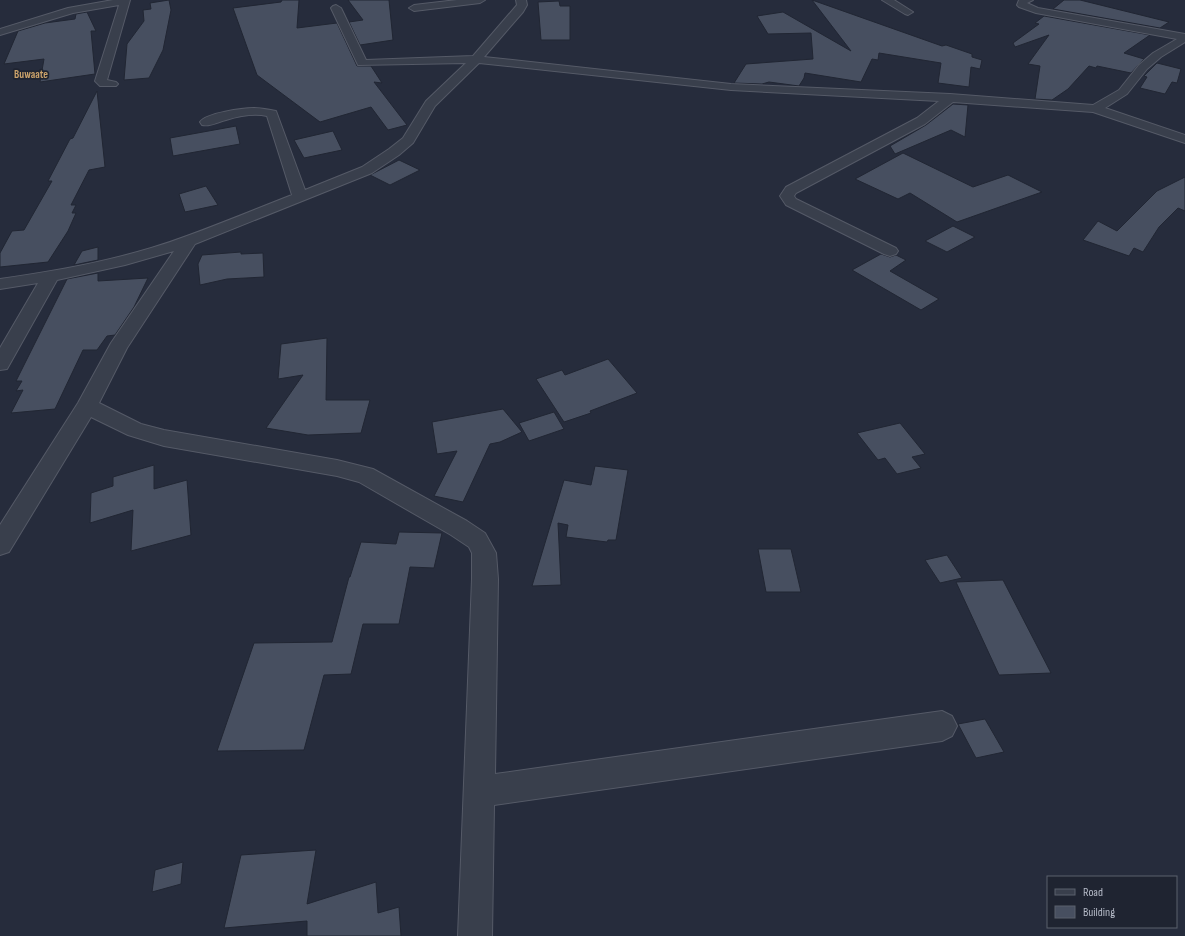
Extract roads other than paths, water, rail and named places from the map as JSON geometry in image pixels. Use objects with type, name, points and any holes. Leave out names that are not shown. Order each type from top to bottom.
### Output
[{"type":"street","points":[[414,8],[480,0]]},
{"type":"street","points":[[0,284],[51,276],[123,260],[189,241],[367,170],[394,152],[408,140],[430,104],[476,59],[500,30],[518,12],[522,5],[521,0]]},
{"type":"street","points":[[887,0],[908,12]]},
{"type":"street","points":[[1028,0],[1022,2],[1022,5],[1036,10],[1184,40]]},
{"type":"street","points":[[0,32],[71,10],[125,1],[101,81],[104,84],[112,84]]},
{"type":"street","points":[[336,8],[362,63],[476,59],[731,88],[950,98],[1080,107],[1095,109],[1185,139]]},
{"type":"street","points":[[1095,109],[1123,92],[1143,67],[1157,54],[1184,40]]},
{"type":"street","points":[[890,251],[791,202],[787,196],[791,190],[921,122],[950,98]]},
{"type":"street","points":[[206,122],[243,112],[263,111],[272,114],[300,196]]},
{"type":"street","points":[[0,545],[87,406],[118,346],[189,241]]},
{"type":"street","points":[[0,364],[51,276]]},
{"type":"street","points":[[87,406],[134,430],[164,438],[337,468],[365,475],[460,528],[477,540],[484,554],[485,579],[475,936]]},
{"type":"street","points":[[478,792],[942,726]]},
{"type":"district","name":"Buwaate","points":[[31,74]]}]
